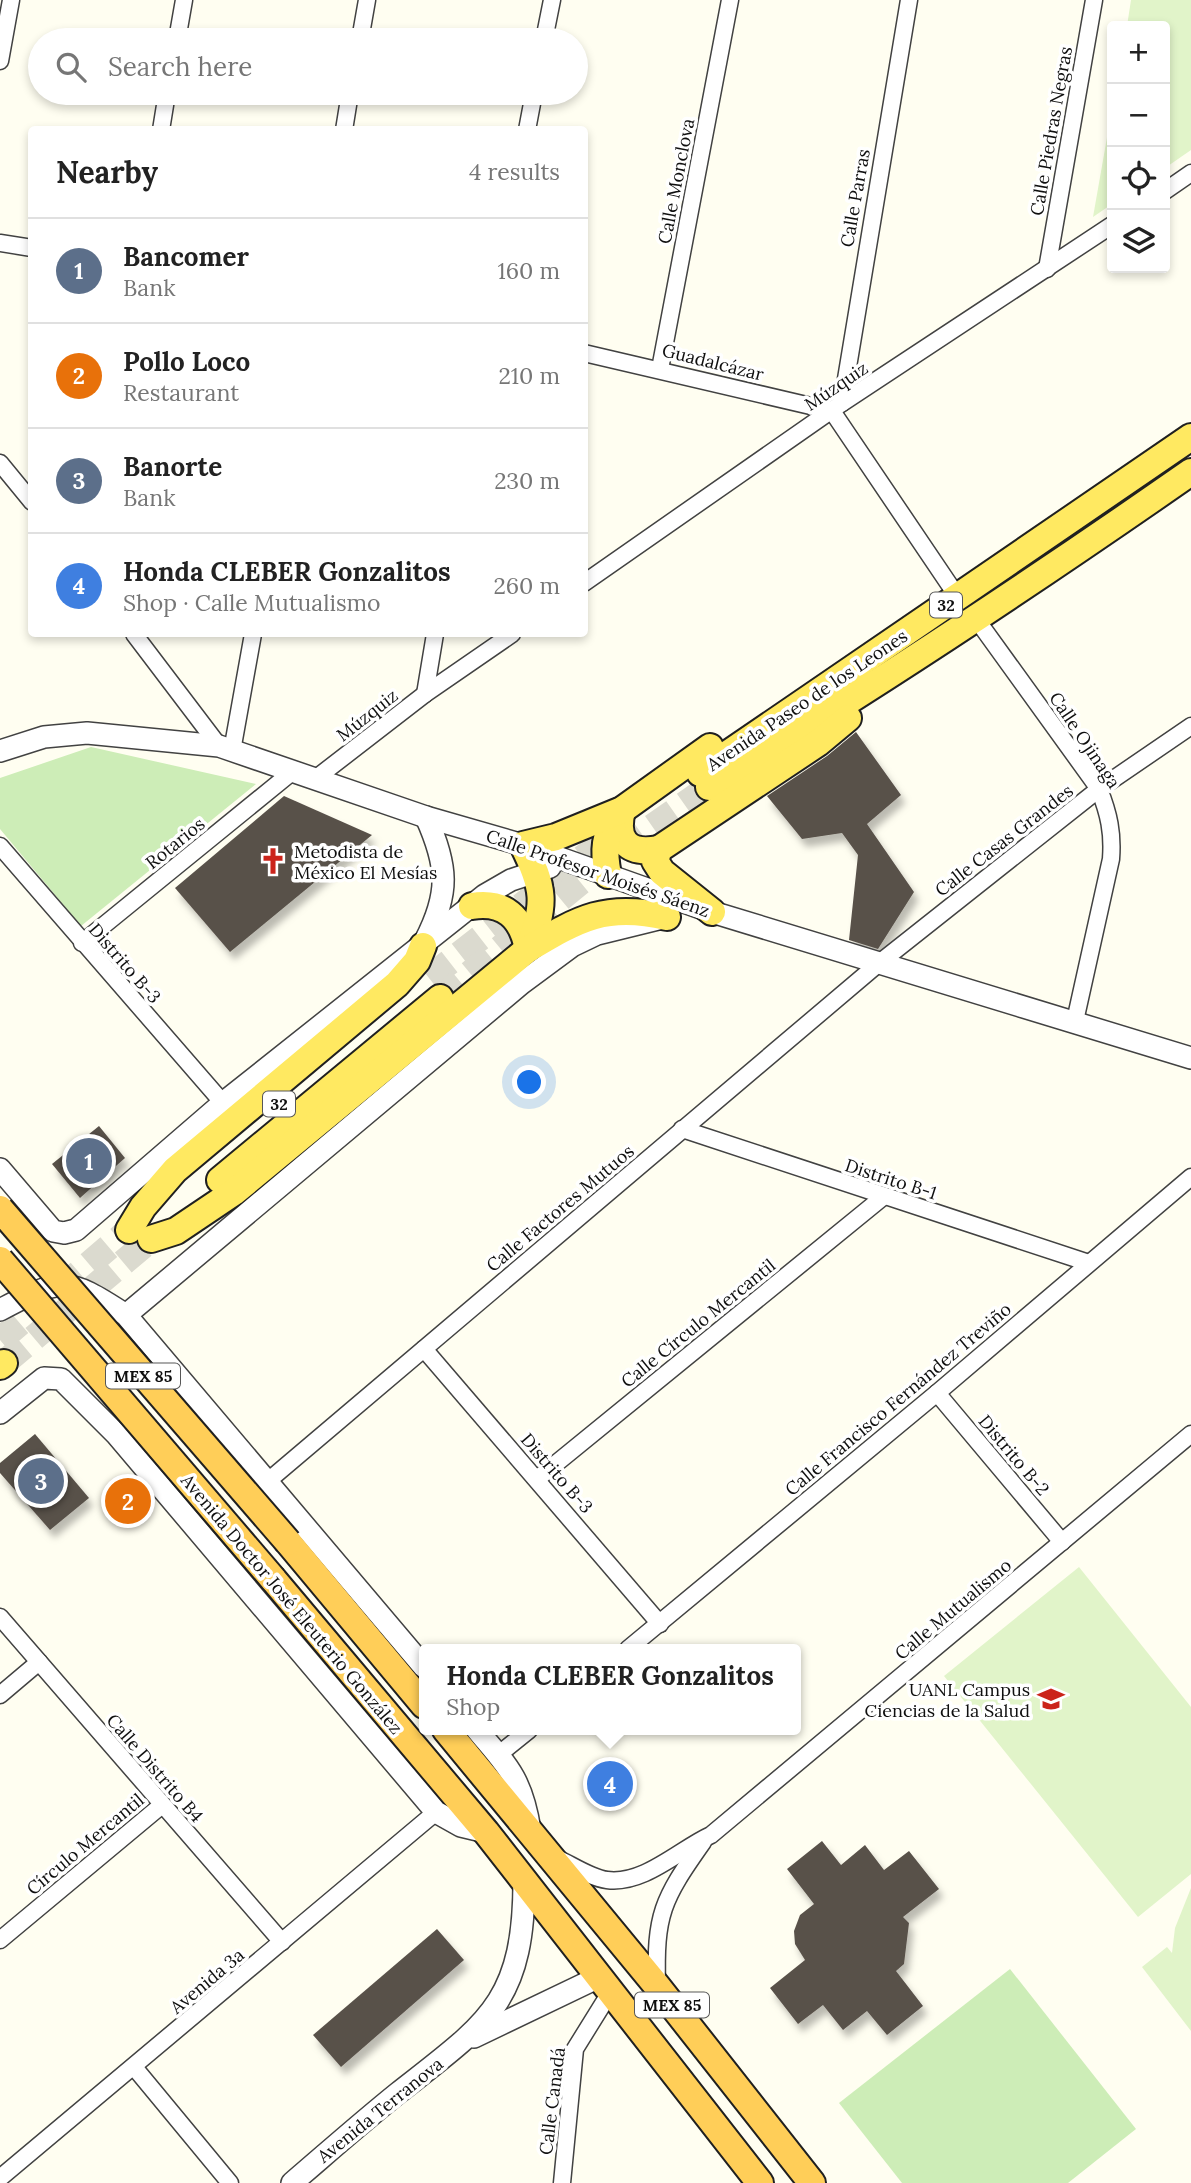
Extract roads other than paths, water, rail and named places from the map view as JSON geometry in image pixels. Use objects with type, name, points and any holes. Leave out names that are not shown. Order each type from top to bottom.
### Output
[{"type":"highway","name":"Avenida Doctor José Eleuterio González","points":[[0,1209],[419,1698]]},
{"type":"highway","name":"Avenida Doctor José Eleuterio González","points":[[0,1260],[486,1832],[760,2183]]},
{"type":"highway","name":"MEX 85","points":[[450,1735],[657,1986],[812,2183]]},
{"type":"main road","name":"Avenida Paseo de los Leones","points":[[1191,437],[957,596],[705,780],[858,697],[977,620],[1191,472]]},
{"type":"main road","points":[[528,948],[539,923],[543,903],[536,870],[523,845],[567,833],[621,810],[824,667],[857,648],[895,641]]},
{"type":"main road","points":[[621,810],[618,828],[622,839],[640,851],[659,849],[818,743],[845,722],[858,697]]},
{"type":"main road","points":[[608,875],[604,851],[606,832],[621,810]]},
{"type":"main road","points":[[659,849],[655,861],[662,872],[712,912]]},
{"type":"main road","points":[[472,906],[490,903],[505,910],[521,929],[528,948]]},
{"type":"main road","points":[[423,946],[417,961],[397,984],[175,1170],[143,1207],[141,1238],[177,1231],[234,1192],[528,948],[576,920],[610,912],[642,911],[667,917]]},
{"type":"main road","name":"32","points":[[141,1238],[434,988]]},
{"type":"street","points":[[0,61],[11,0]]},
{"type":"street","points":[[179,28],[184,0]]},
{"type":"street","points":[[362,28],[367,0]]},
{"type":"street","points":[[546,28],[552,0]]},
{"type":"street","name":"Calle Monclova","points":[[660,369],[730,0]]},
{"type":"street","name":"Calle Parras","points":[[837,407],[909,0]]},
{"type":"street","name":"Calle Piedras Negras","points":[[1046,269],[1094,0]]},
{"type":"street","points":[[161,126],[165,105]]},
{"type":"street","points":[[345,126],[348,105]]},
{"type":"street","points":[[528,126],[532,105]]},
{"type":"street","points":[[1170,188],[1191,173]]},
{"type":"street","name":"Múzquiz","points":[[588,580],[837,407],[1107,228]]},
{"type":"street","points":[[0,243],[28,247]]},
{"type":"street","name":"Guadalcázar","points":[[588,355],[837,407]]},
{"type":"street","points":[[837,407],[957,596]]},
{"type":"street","points":[[0,463],[28,497]]},
{"type":"street","name":"Calle Ojinaga","points":[[977,620],[1099,789],[1109,815],[1113,836],[1111,859],[1075,1021]]},
{"type":"street","points":[[136,637],[225,748]]},
{"type":"street","points":[[225,748],[252,637]]},
{"type":"street","points":[[425,694],[434,637]]},
{"type":"street","name":"Múzquiz","points":[[315,779],[425,694],[508,637]]},
{"type":"street","name":"Calle Casas Grandes","points":[[878,964],[1099,789],[1191,726]]},
{"type":"street","name":"Calle Profesor Moisés Sáenz","points":[[0,751],[44,737],[87,733],[225,748],[426,817],[523,845],[712,912],[1191,1058]]},
{"type":"street","name":"Rotarios","points":[[82,943],[292,772]]},
{"type":"street","points":[[423,946],[436,921],[446,876],[439,846],[426,817]]},
{"type":"street","name":"Distrito B-3","points":[[0,846],[223,1103]]},
{"type":"street","points":[[2,1175],[53,1231],[64,1233],[75,1230],[223,1103],[472,906],[511,880],[536,870],[569,862]]},
{"type":"street","points":[[126,1315],[505,996],[572,946],[597,934],[667,917],[712,912]]},
{"type":"street","points":[[505,996],[528,948]]},
{"type":"street","name":"Calle Factores Mutuos","points":[[268,1481],[878,964]]},
{"type":"street","name":"Distrito B-1","points":[[682,1129],[1089,1263]]},
{"type":"street","name":"Calle Francisco Fernández Treviño","points":[[634,1644],[937,1393],[1191,1177]]},
{"type":"street","name":"Calle Círculo Mercantil","points":[[537,1479],[883,1197]]},
{"type":"street","points":[[0,1310],[47,1287],[74,1284],[126,1315],[419,1660]]},
{"type":"street","name":"Distrito B-3","points":[[424,1349],[660,1624]]},
{"type":"street","points":[[0,1413],[44,1378],[61,1379],[110,1426],[436,1812],[461,1826],[486,1832]]},
{"type":"street","name":"Distrito B-2","points":[[937,1393],[1062,1542]]},
{"type":"street","name":"Calle Mutualismo","points":[[551,1856],[605,1880],[618,1880],[643,1873],[706,1837],[1191,1434]]},
{"type":"street","name":"Calle Distrito B4","points":[[0,1617],[282,1942]]},
{"type":"street","points":[[0,1695],[39,1662]]},
{"type":"street","points":[[481,1735],[511,1769],[525,1796],[530,1830]]},
{"type":"street","points":[[498,1755],[523,1735]]},
{"type":"street","name":"Círculo Mercantil","points":[[0,1940],[162,1805]]},
{"type":"street","name":"Avenida 3a","points":[[0,2178],[436,1812]]},
{"type":"street","name":"Calle Mutualismo","points":[[657,1986],[661,1909],[706,1837]]},
{"type":"street","name":"Avenida Terranova","points":[[292,2183],[397,2094],[469,2039],[496,2008],[515,1968],[524,1925],[524,1881]]},
{"type":"street","name":"Avenida Terranova","points":[[469,2039],[605,1984]]},
{"type":"street","name":"Calle Canadá","points":[[562,2183],[575,2049],[605,1984]]},
{"type":"street","points":[[134,2067],[230,2183]]},
{"type":"tunnel","points":[[440,998],[618,851],[709,787]]},
{"type":"tunnel","points":[[429,978],[621,828]]},
{"type":"tunnel","points":[[0,1340],[129,1230]]},
{"type":"tunnel","points":[[4,1363],[144,1245]]},
{"type":"place","name":"Metodista de México El Mesías","points":[[273,861]]},
{"type":"place","name":"Bancomer","points":[[89,1161]]},
{"type":"place","name":"Banorte","points":[[41,1481]]},
{"type":"place","name":"Pollo Loco","points":[[128,1501]]},
{"type":"place","name":"UANL Campus Ciencias de la Salud","points":[[1051,1699]]},
{"type":"place","name":"Honda CLEBER Gonzalitos","points":[[610,1784]]}]
